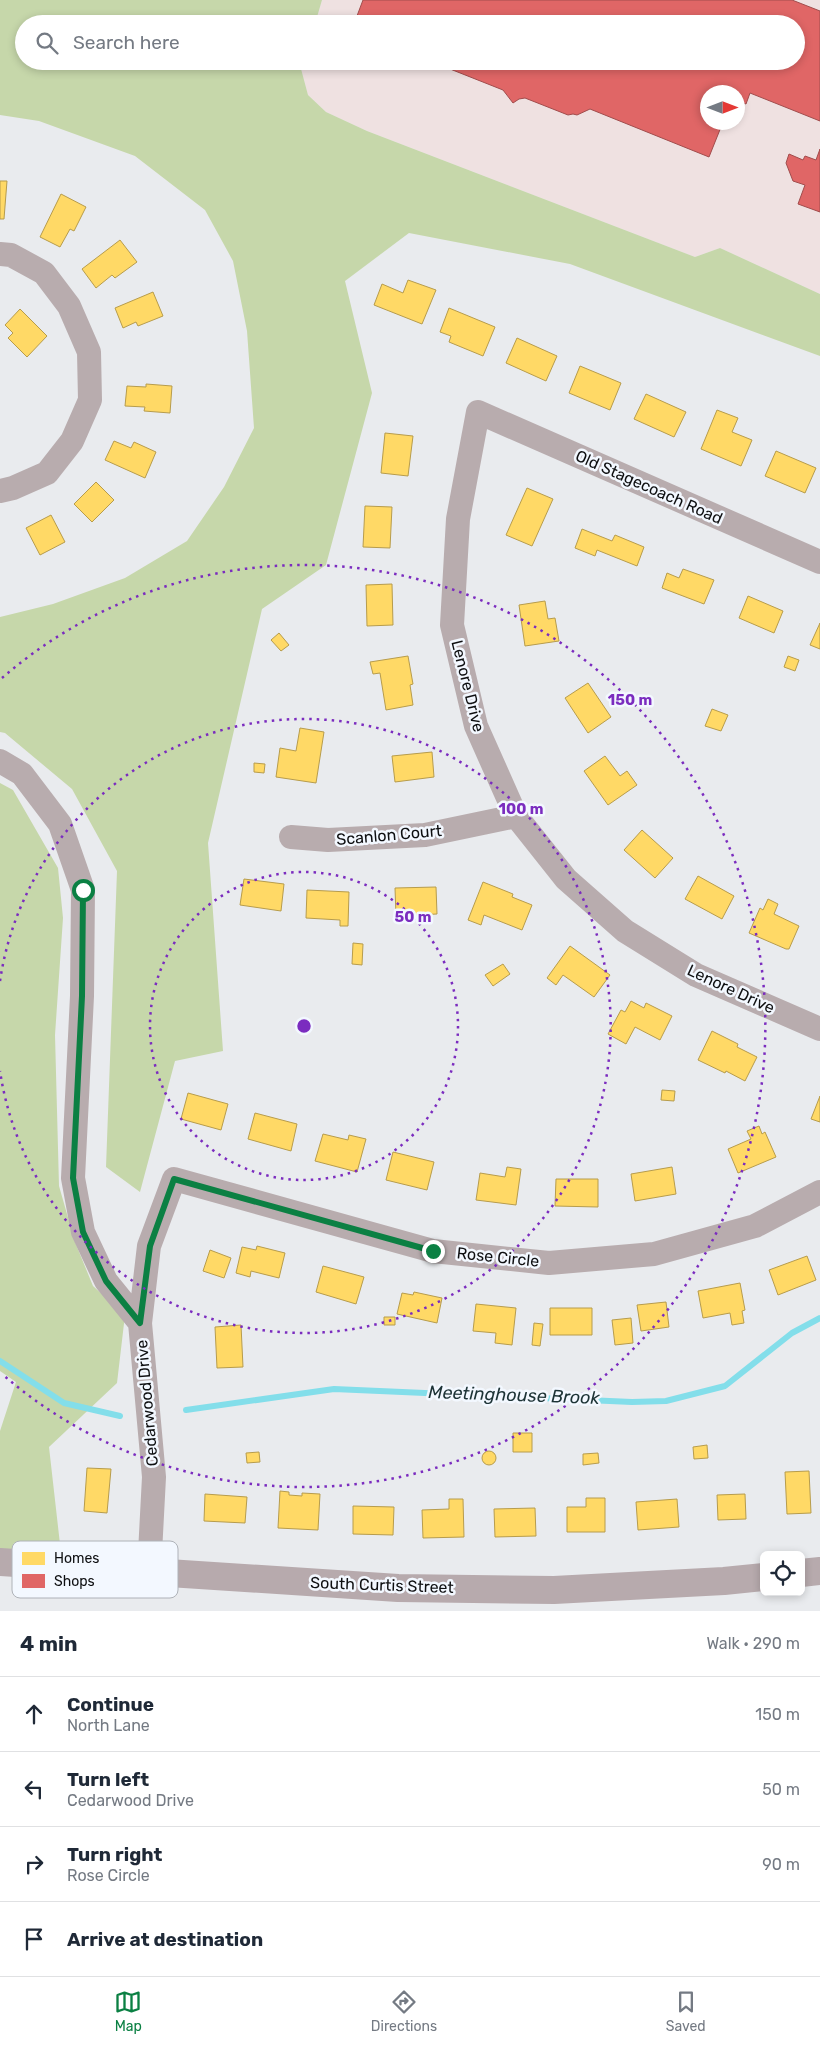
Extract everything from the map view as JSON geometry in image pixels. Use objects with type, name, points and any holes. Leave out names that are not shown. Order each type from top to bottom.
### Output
[{"type":"street","points":[[0,254],[11,255],[44,273],[69,306],[89,352],[90,400],[72,441],[47,472],[13,488],[0,491]]},
{"type":"street","name":"Old Stagecoach Road","points":[[478,412],[820,562]]},
{"type":"street","name":"Lenore Drive","points":[[478,412],[458,519],[452,625],[476,726],[516,816],[566,879],[625,931],[696,975],[820,1029]]},
{"type":"street","points":[[0,761],[22,774],[60,824],[83,890],[82,996],[73,1178],[83,1232],[106,1281],[140,1323]]},
{"type":"street","name":"Scanlon Court","points":[[290,837],[328,840],[425,835],[516,816]]},
{"type":"street","name":"Cedarwood Drive","points":[[151,1541],[154,1477],[140,1323],[150,1246],[174,1179]]},
{"type":"street","name":"Rose Circle","points":[[174,1179],[433,1251],[549,1263],[654,1254],[755,1226],[820,1192]]},
{"type":"street","points":[[805,1573],[820,1571]]},
{"type":"street","name":"South Curtis Street","points":[[178,1574],[398,1588],[554,1590],[760,1577]]},
{"type":"shaded area","points":[[322,0],[820,0],[820,294],[720,248],[695,257],[367,131],[326,112],[308,95],[301,70],[805,70],[805,15],[318,15]]},
{"type":"green space","points":[[0,0],[322,0],[318,15],[15,15],[15,70],[301,70],[308,95],[326,112],[367,131],[695,257],[720,248],[820,294],[820,356],[570,264],[409,233],[345,281],[372,393],[326,565],[262,609],[208,843],[223,1051],[175,1061],[140,1192],[106,1167],[117,871],[72,789],[5,733],[0,732],[0,617],[53,604],[125,578],[187,541],[224,487],[254,428],[247,331],[233,261],[205,210],[135,156],[39,121],[0,115]]},
{"type":"green space","points":[[0,783],[13,790],[58,868],[63,918],[55,1035],[59,1186],[75,1242],[93,1286],[125,1315],[117,1383],[49,1447],[60,1541],[12,1541],[12,1551],[0,1550],[0,1431],[16,1382],[0,1371]]},
{"type":"building: Homes","points":[[0,181],[7,181],[4,219],[0,219]]},
{"type":"building: Homes","points":[[61,194],[86,207],[74,231],[70,229],[60,247],[40,237]]},
{"type":"building: Homes","points":[[120,240],[137,262],[115,278],[112,275],[96,288],[82,269]]},
{"type":"building: Homes","points":[[408,280],[436,290],[422,324],[374,305],[382,284],[403,293]]},
{"type":"building: Homes","points":[[153,292],[163,316],[138,326],[136,322],[123,328],[115,308]]},
{"type":"building: Homes","points":[[449,308],[495,327],[483,356],[449,342],[451,336],[440,332]]},
{"type":"building: Homes","points":[[20,309],[47,336],[27,357],[8,338],[13,333],[5,325]]},
{"type":"building: Homes","points":[[517,338],[557,356],[546,381],[506,363]]},
{"type":"building: Homes","points":[[580,366],[621,383],[610,410],[569,393]]},
{"type":"building: Homes","points":[[146,384],[172,386],[170,413],[144,411],[145,407],[125,406],[127,386],[146,387]]},
{"type":"building: Homes","points":[[646,394],[686,412],[674,437],[634,419]]},
{"type":"building: Homes","points":[[717,410],[738,418],[732,432],[752,440],[741,466],[701,449]]},
{"type":"building: Homes","points":[[385,433],[413,436],[408,476],[381,473]]},
{"type":"building: Homes","points":[[114,441],[131,448],[134,442],[156,452],[145,478],[105,460]]},
{"type":"building: Homes","points":[[776,451],[816,468],[805,493],[765,476]]},
{"type":"building: Homes","points":[[96,482],[114,500],[92,522],[74,504]]},
{"type":"building: Homes","points":[[527,488],[553,499],[532,546],[506,535]]},
{"type":"building: Homes","points":[[365,506],[392,507],[390,548],[363,547]]},
{"type":"building: Homes","points":[[51,515],[65,542],[40,555],[26,528]]},
{"type":"building: Homes","points":[[582,529],[612,541],[615,535],[644,547],[637,566],[597,550],[595,556],[575,548]]},
{"type":"building: Homes","points":[[683,569],[714,580],[704,604],[662,588],[667,573],[679,578]]},
{"type":"building: Homes","points":[[392,584],[393,625],[367,626],[366,585]]},
{"type":"building: Homes","points":[[748,596],[783,611],[774,633],[739,618]]},
{"type":"building: Homes","points":[[545,601],[548,619],[555,618],[559,641],[525,646],[519,605]]},
{"type":"building: Homes","points":[[820,623],[820,649],[810,645]]},
{"type":"building: Homes","points":[[279,633],[289,645],[281,651],[271,640]]},
{"type":"building: Homes","points":[[408,656],[413,684],[410,685],[413,705],[386,710],[380,673],[373,674],[370,662]]},
{"type":"building: Homes","points":[[788,656],[799,660],[795,671],[784,667]]},
{"type":"building: Homes","points":[[588,683],[611,717],[588,733],[565,698]]},
{"type":"building: Homes","points":[[712,709],[728,715],[721,731],[705,726]]},
{"type":"building: Homes","points":[[300,728],[324,732],[316,783],[276,777],[280,748],[296,751]]},
{"type":"building: Homes","points":[[432,752],[434,777],[395,782],[392,756]]},
{"type":"building: Homes","points":[[605,756],[620,776],[627,771],[637,785],[608,805],[584,771]]},
{"type":"building: Homes","points":[[254,763],[265,764],[264,773],[254,772]]},
{"type":"building: Homes","points":[[642,830],[673,858],[655,878],[624,850]]},
{"type":"building: Homes","points":[[698,876],[734,896],[722,919],[685,899]]},
{"type":"building: Homes","points":[[244,879],[284,884],[281,911],[240,905]]},
{"type":"building: Homes","points":[[483,882],[513,894],[512,897],[532,905],[522,930],[484,915],[481,925],[468,920]]},
{"type":"building: Homes","points":[[436,887],[437,914],[396,916],[395,888]]},
{"type":"building: Homes","points":[[307,890],[349,892],[348,926],[340,926],[340,920],[306,918]]},
{"type":"building: Homes","points":[[768,899],[778,904],[774,914],[799,926],[789,949],[749,933],[760,908],[763,910]]},
{"type":"building: Homes","points":[[353,943],[363,944],[362,965],[352,964]]},
{"type":"building: Homes","points":[[570,946],[610,975],[594,997],[563,975],[556,985],[547,978]]},
{"type":"building: Homes","points":[[503,964],[510,974],[493,986],[485,975]]},
{"type":"building: Homes","points":[[631,1001],[644,1008],[646,1003],[672,1016],[660,1040],[635,1027],[626,1044],[608,1034],[621,1010],[625,1012]]},
{"type":"building: Homes","points":[[712,1031],[738,1044],[737,1047],[757,1057],[745,1081],[698,1060]]},
{"type":"building: Homes","points":[[662,1090],[675,1091],[674,1101],[661,1100]]},
{"type":"building: Homes","points":[[188,1093],[228,1104],[221,1130],[181,1119]]},
{"type":"building: Homes","points":[[820,1096],[820,1122],[811,1119]]},
{"type":"building: Homes","points":[[255,1113],[297,1124],[291,1151],[248,1139]]},
{"type":"building: Homes","points":[[759,1126],[762,1134],[765,1132],[776,1157],[738,1173],[728,1149],[751,1139],[747,1131]]},
{"type":"building: Homes","points":[[323,1134],[348,1140],[349,1135],[366,1139],[357,1172],[315,1161]]},
{"type":"building: Homes","points":[[393,1152],[434,1162],[427,1190],[386,1180]]},
{"type":"building: Homes","points":[[507,1167],[521,1169],[516,1205],[476,1200],[480,1173],[505,1177]]},
{"type":"building: Homes","points":[[672,1167],[676,1194],[635,1201],[631,1174]]},
{"type":"building: Homes","points":[[556,1179],[598,1179],[598,1207],[555,1206]]},
{"type":"building: Homes","points":[[257,1246],[285,1253],[279,1278],[251,1271],[250,1277],[236,1273],[242,1247],[256,1250]]},
{"type":"building: Homes","points":[[210,1250],[231,1258],[224,1278],[203,1271]]},
{"type":"building: Homes","points":[[807,1256],[816,1280],[778,1295],[769,1270]]},
{"type":"building: Homes","points":[[323,1266],[364,1277],[356,1304],[316,1292]]},
{"type":"building: Homes","points":[[740,1283],[745,1310],[742,1311],[744,1323],[732,1325],[730,1313],[703,1318],[698,1291]]},
{"type":"building: Homes","points":[[414,1292],[442,1298],[437,1323],[397,1314],[402,1293],[413,1295]]},
{"type":"building: Homes","points":[[666,1302],[669,1327],[641,1331],[637,1305]]},
{"type":"building: Homes","points":[[476,1304],[516,1308],[512,1345],[495,1343],[496,1333],[473,1331]]},
{"type":"building: Homes","points":[[550,1308],[592,1308],[592,1335],[550,1335]]},
{"type":"building: Homes","points":[[384,1317],[395,1317],[395,1325],[384,1325]]},
{"type":"building: Homes","points":[[631,1318],[633,1343],[615,1345],[612,1320]]},
{"type":"building: Homes","points":[[534,1323],[543,1324],[540,1346],[532,1345]]},
{"type":"building: Homes","points":[[241,1325],[243,1367],[217,1368],[215,1327]]},
{"type":"building: Homes","points":[[513,1433],[532,1433],[532,1452],[513,1452]]},
{"type":"building: Homes","points":[[707,1445],[708,1458],[694,1459],[693,1447]]},
{"type":"building: Homes","points":[[486,1451],[492,1451],[496,1458],[492,1465],[486,1465],[482,1461],[482,1455]]},
{"type":"building: Homes","points":[[259,1452],[260,1462],[247,1463],[246,1453]]},
{"type":"building: Homes","points":[[598,1453],[599,1463],[583,1465],[583,1454]]},
{"type":"building: Homes","points":[[87,1468],[111,1469],[107,1513],[84,1511]]},
{"type":"building: Homes","points":[[809,1471],[811,1513],[787,1514],[785,1472]]},
{"type":"building: Homes","points":[[280,1491],[289,1492],[289,1495],[302,1496],[302,1493],[320,1494],[318,1530],[278,1528]]},
{"type":"building: Homes","points":[[205,1494],[247,1497],[245,1523],[204,1521]]},
{"type":"building: Homes","points":[[745,1494],[746,1519],[718,1520],[717,1495]]},
{"type":"building: Homes","points":[[586,1498],[605,1498],[605,1532],[567,1532],[567,1507],[586,1507]]},
{"type":"building: Homes","points":[[449,1499],[463,1499],[464,1537],[423,1538],[422,1510],[449,1509]]},
{"type":"building: Homes","points":[[677,1499],[679,1527],[638,1530],[636,1502]]},
{"type":"building: Homes","points":[[353,1506],[394,1507],[393,1535],[353,1534]]},
{"type":"building: Homes","points":[[535,1508],[536,1536],[495,1537],[494,1509]]},
{"type":"building: Shops","points":[[363,0],[792,0],[820,11],[820,121],[750,93],[745,104],[745,85],[700,85],[700,130],[720,130],[709,157],[590,109],[577,115],[568,115],[525,98],[513,103],[503,90],[453,70],[805,70],[805,15],[357,15]]},
{"type":"building: Shops","points":[[820,149],[820,212],[798,204],[805,185],[793,181],[786,163],[789,154],[803,160],[805,156],[816,160]]},
{"type":"waterway","name":"Meetinghouse Brook","points":[[186,1410],[334,1389],[632,1402],[666,1401],[725,1386],[792,1333],[820,1318]]},
{"type":"waterway","name":"Meetinghouse Brook","points":[[0,1361],[64,1403],[120,1416]]},
{"type":"route","points":[[83,890],[82,996],[73,1178],[83,1232],[106,1281],[140,1323],[150,1246],[174,1179],[433,1251]]}]
